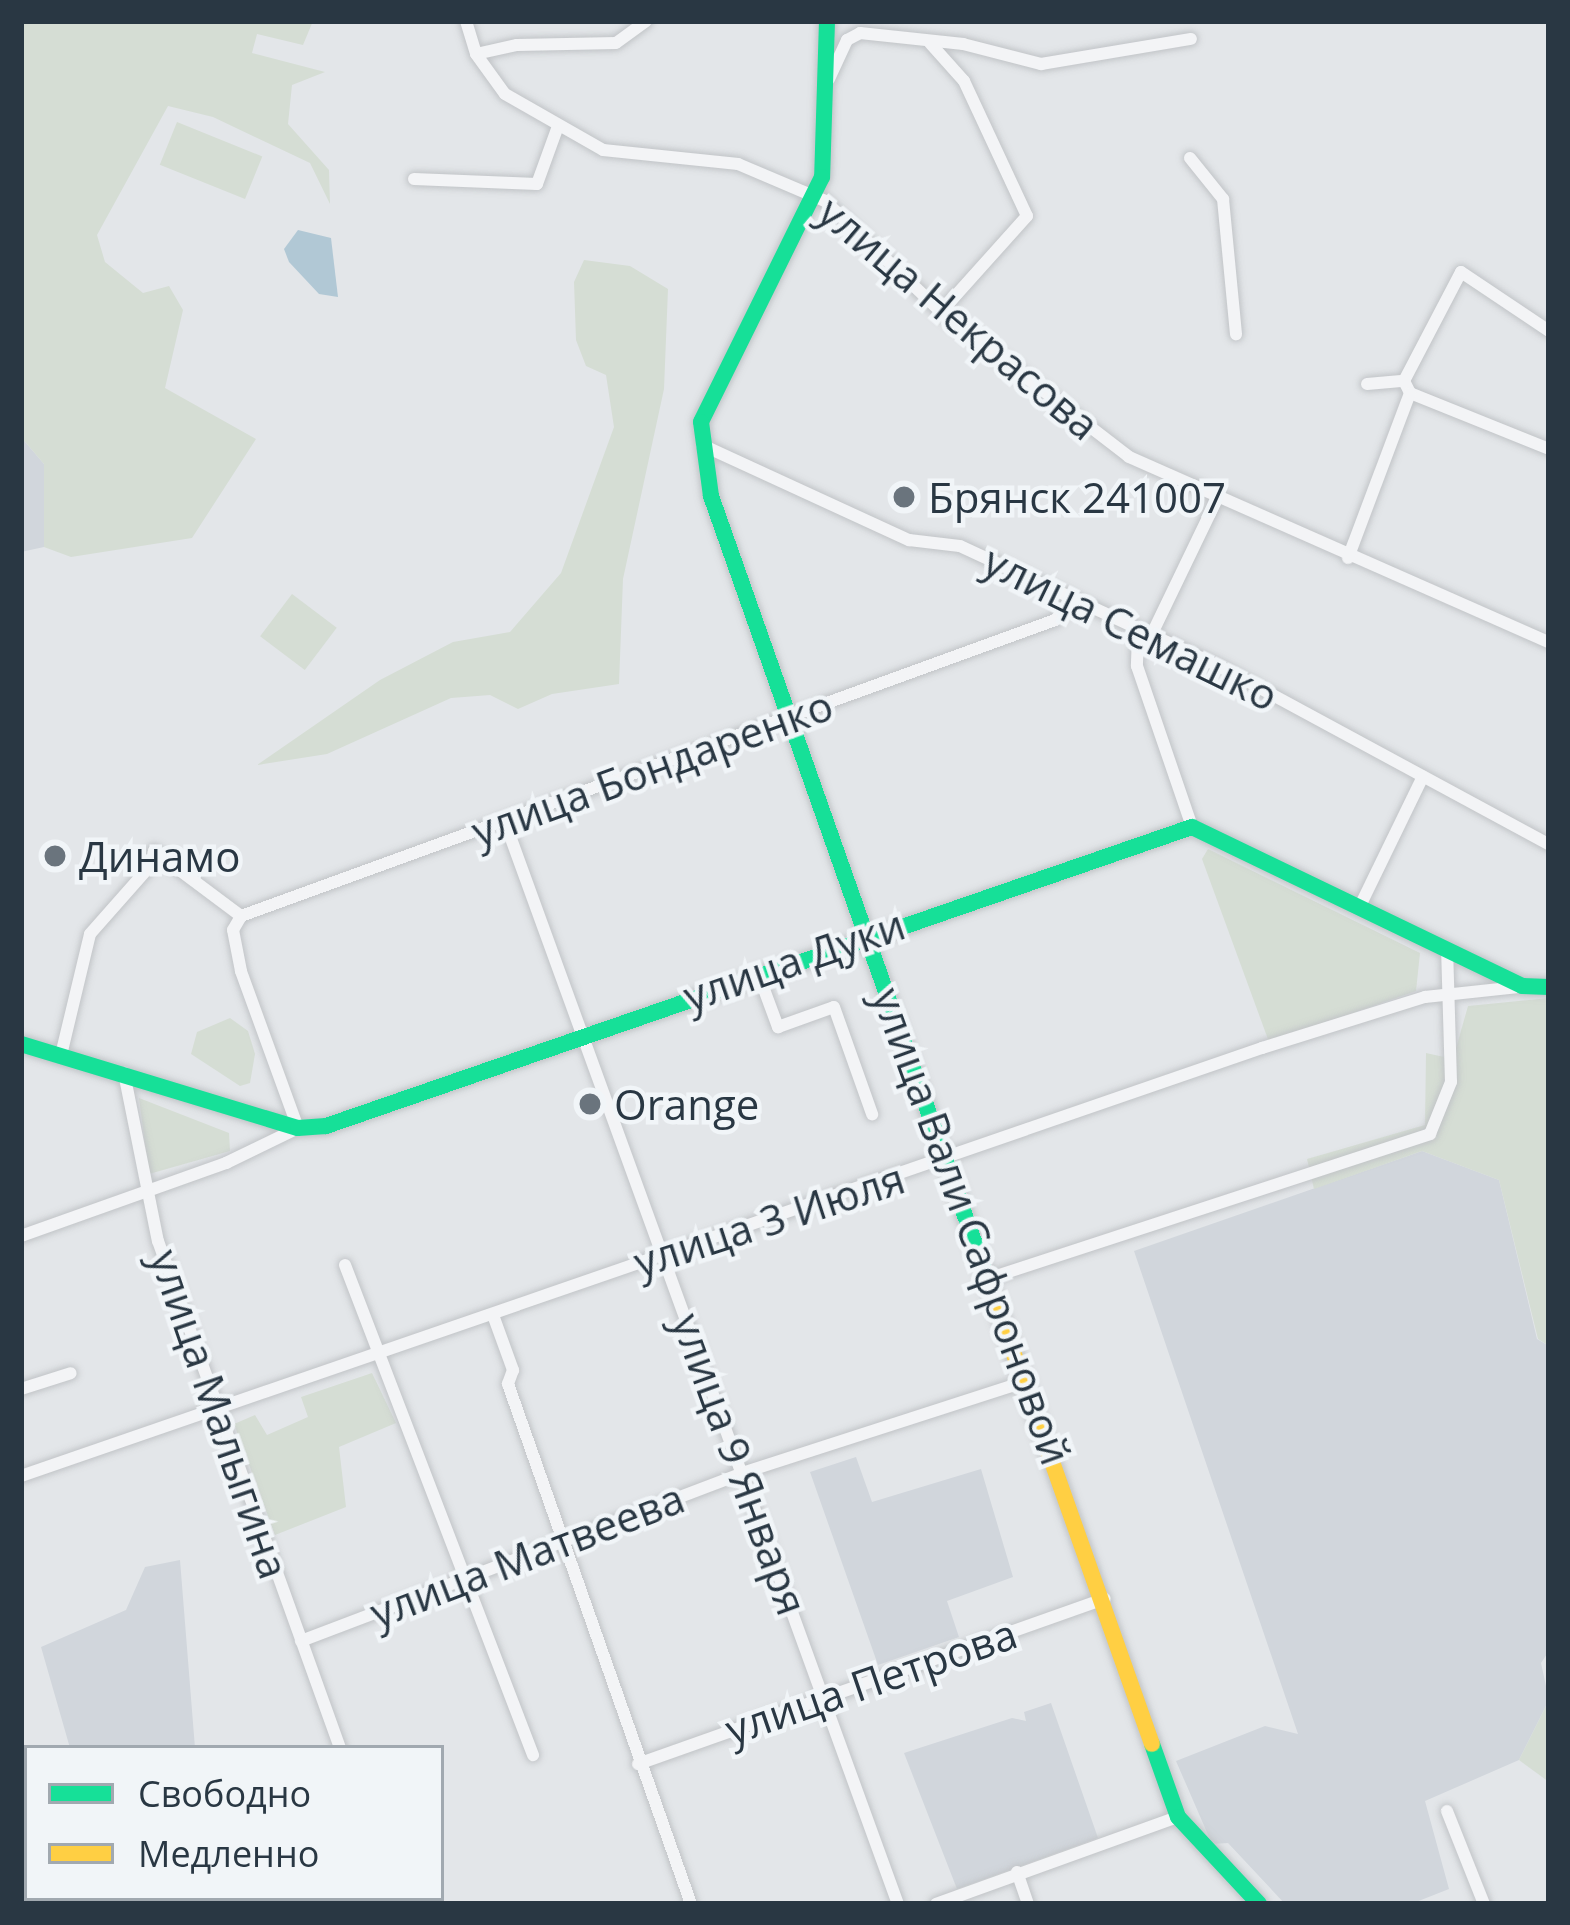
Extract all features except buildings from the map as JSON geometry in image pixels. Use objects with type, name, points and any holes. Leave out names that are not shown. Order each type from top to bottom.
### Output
[{"type":"street","name":"улица Некрасова","points":[[466,21],[476,55],[505,94],[558,126],[627,157],[738,164],[815,196],[941,312],[1111,446],[1348,558],[1453,595],[1549,642]]},
{"type":"street","points":[[476,55],[517,45],[616,43],[646,21]]},
{"type":"street","points":[[815,196],[829,79],[827,21]]},
{"type":"street","points":[[829,79],[854,34],[1041,64],[1191,39]]},
{"type":"street","points":[[929,43],[964,81],[1027,216],[941,312]]},
{"type":"street","points":[[414,179],[537,184],[558,126]]},
{"type":"street","points":[[1190,158],[1222,200],[1236,334]]},
{"type":"street","name":"улица Вали Сафроновой","points":[[815,196],[700,422],[714,507],[1028,1381],[1178,1817],[1258,1904]]},
{"type":"street","points":[[1348,558],[1407,387],[1461,272],[1549,331]]},
{"type":"street","points":[[1367,384],[1407,387],[1549,449]]},
{"type":"street","name":"улица Семашко","points":[[701,445],[909,540],[960,546],[1144,636],[1221,667],[1549,844]]},
{"type":"street","points":[[1218,497],[1144,636],[1136,666],[1192,827],[1522,986],[1549,987]]},
{"type":"street","name":"улица Бондаренко","points":[[241,916],[1054,620],[1072,602]]},
{"type":"street","points":[[1360,906],[1423,776]]},
{"type":"street","name":"улица 9 Января","points":[[505,822],[745,1472],[898,1904]]},
{"type":"street","name":"улица Дуки","points":[[21,1044],[298,1128],[326,1126],[758,972],[1192,827]]},
{"type":"street","points":[[21,1236],[145,1192],[298,1128],[233,931],[241,916],[154,851],[152,866],[90,934],[61,1055]]},
{"type":"street","points":[[990,1278],[1420,1140],[1450,1095],[1452,993],[1447,950]]},
{"type":"street","points":[[758,972],[778,1027],[834,1007],[872,1114]]},
{"type":"street","name":"улица 3 Июля","points":[[21,1476],[663,1254],[948,1161],[1262,1048],[1452,993],[1522,986]]},
{"type":"street","name":"улица Малыгина","points":[[124,1073],[145,1192],[214,1412],[339,1745]]},
{"type":"street","points":[[345,1265],[533,1756]]},
{"type":"street","points":[[493,1315],[513,1370],[508,1384],[691,1904]]},
{"type":"street","points":[[21,1389],[71,1373]]},
{"type":"street","name":"улица Матвеева","points":[[301,1641],[745,1472],[1028,1381]]},
{"type":"street","name":"улица Петрова","points":[[638,1763],[1105,1599]]},
{"type":"street","points":[[1447,1811],[1484,1904]]},
{"type":"street","points":[[936,1904],[1178,1817]]},
{"type":"street","points":[[1017,1872],[1028,1904]]},
{"type":"shaded area","points":[[21,21],[313,21],[303,45],[257,34],[252,53],[325,72],[292,85],[288,124],[329,170],[330,204],[310,163],[213,117],[168,106],[97,235],[105,262],[143,293],[169,286],[183,310],[165,388],[256,439],[192,538],[71,557],[44,547],[44,464],[21,437]]},
{"type":"shaded area","points":[[177,122],[262,156],[245,199],[160,165]]},
{"type":"shaded area","points":[[584,260],[630,266],[668,289],[664,389],[623,579],[619,684],[552,694],[518,709],[490,695],[451,698],[327,754],[257,765],[380,680],[453,642],[510,632],[561,573],[614,427],[606,375],[586,366],[576,340],[574,282]]},
{"type":"shaded area","points":[[21,437],[44,464],[44,547],[21,552]]},
{"type":"shaded area","points":[[292,594],[337,628],[305,670],[260,636]]},
{"type":"shaded area","points":[[1208,849],[1420,953],[1416,991],[1269,1042],[1202,859]]},
{"type":"shaded area","points":[[1549,998],[1549,1346],[1538,1339],[1499,1180],[1422,1151],[1314,1189],[1307,1159],[1425,1125],[1426,1053],[1453,1059],[1468,1006]]},
{"type":"shaded area","points":[[230,1018],[248,1031],[255,1054],[250,1083],[240,1086],[191,1054],[197,1032]]},
{"type":"shaded area","points":[[139,1098],[229,1133],[230,1151],[149,1174]]},
{"type":"shaded area","points":[[1422,1151],[1499,1180],[1537,1339],[1549,1346],[1549,1651],[1541,1663],[1549,1700],[1519,1760],[1425,1801],[1449,1889],[1411,1904],[1285,1904],[1228,1843],[1212,1844],[1176,1761],[1265,1726],[1298,1734],[1134,1251]]},
{"type":"shaded area","points":[[372,1373],[396,1423],[339,1447],[346,1507],[275,1535],[234,1424],[255,1415],[267,1435],[308,1417],[301,1397]]},
{"type":"shaded area","points":[[856,1457],[872,1502],[981,1469],[1013,1577],[947,1601],[959,1637],[878,1665],[810,1472]]},
{"type":"shaded area","points":[[180,1560],[195,1745],[69,1745],[41,1647],[126,1610],[145,1567]]},
{"type":"shaded area","points":[[1549,1700],[1549,1782],[1519,1760]]},
{"type":"shaded area","points":[[1051,1703],[1098,1838],[957,1889],[904,1753],[1012,1718],[1026,1721],[1024,1712]]},
{"type":"water","points":[[298,230],[331,238],[338,297],[319,294],[289,262],[284,249]]},
{"type":"traffic: fast","points":[[827,21],[822,177],[701,422],[711,496],[988,1281]]},
{"type":"traffic: fast","points":[[21,1044],[298,1128],[326,1126],[1192,827],[1522,986],[1549,987]]},
{"type":"traffic: fast","points":[[1152,1744],[1178,1817],[1259,1904]]},
{"type":"traffic: slow","points":[[988,1281],[1152,1744]]},
{"type":"place","name":"Брянск 241007","points":[[904,497]]},
{"type":"place","name":"Динамо","points":[[55,856]]},
{"type":"place","name":"Orange","points":[[590,1104]]}]
